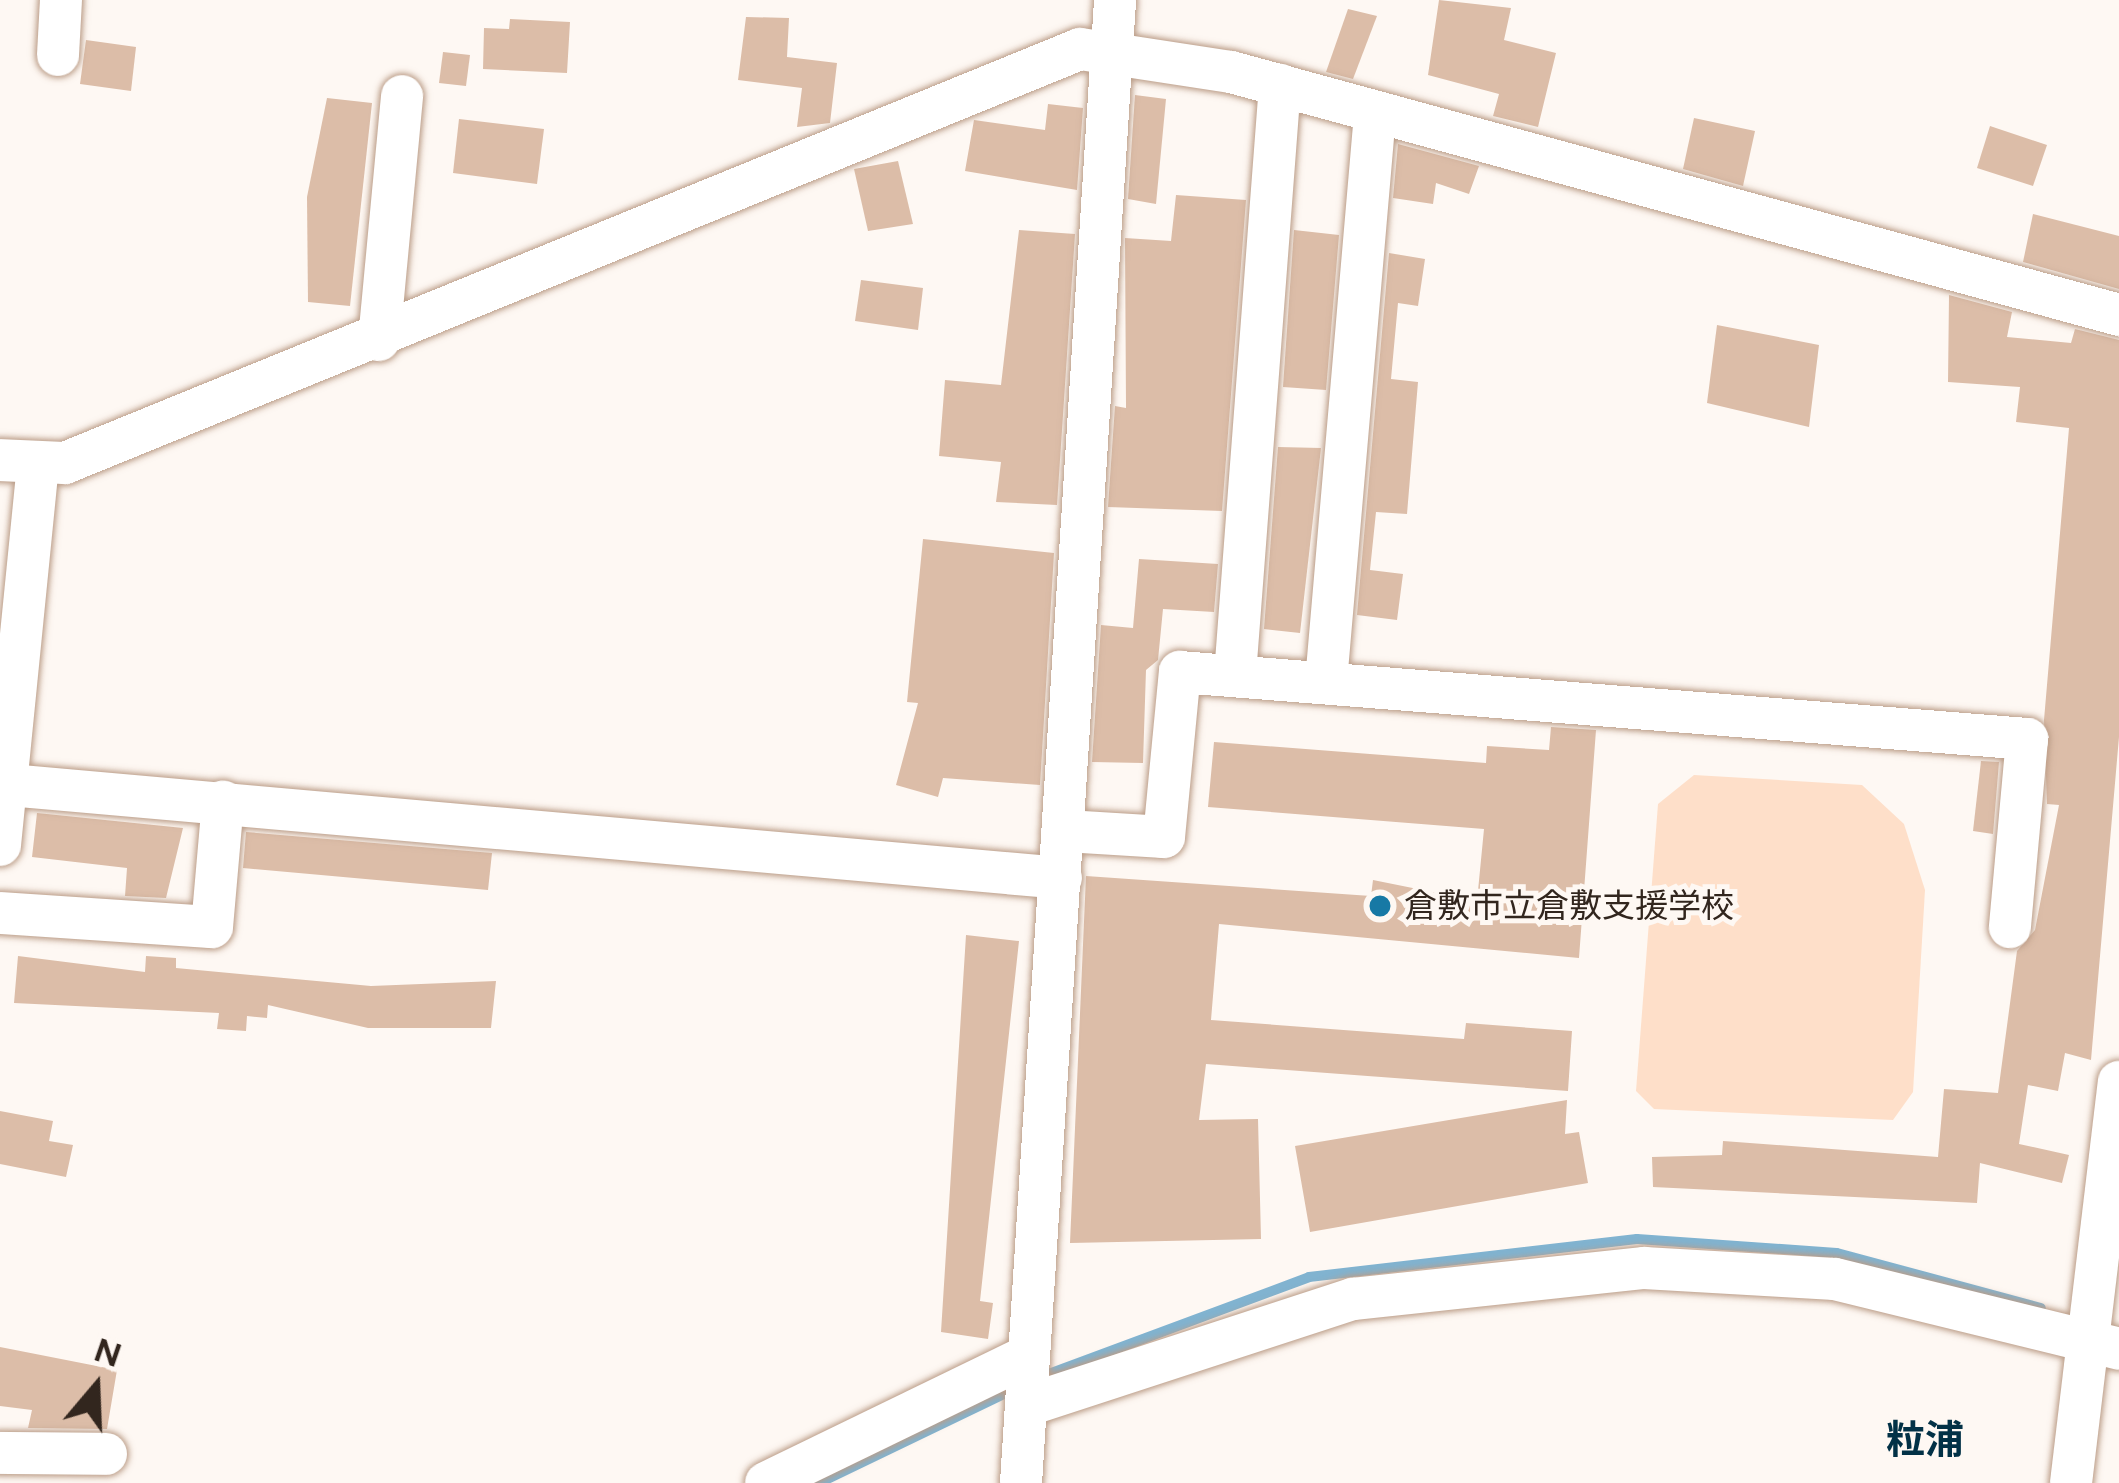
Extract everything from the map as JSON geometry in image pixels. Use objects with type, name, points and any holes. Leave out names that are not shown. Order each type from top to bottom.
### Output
[{"type":"street","points":[[58,55],[61,0]]},
{"type":"street","points":[[1021,1483],[1066,831],[1115,0]]},
{"type":"street","points":[[0,845],[9,784],[29,471],[379,340],[1080,49],[1114,50],[1280,85],[2119,315]]},
{"type":"street","points":[[1235,675],[1280,85]]},
{"type":"street","points":[[379,340],[401,96]]},
{"type":"street","points":[[1326,682],[1375,113]]},
{"type":"street","points":[[1066,831],[1164,837],[1180,672],[2027,739],[2010,927]]},
{"type":"street","points":[[9,784],[1061,878]]},
{"type":"street","points":[[0,913],[212,927],[223,801]]},
{"type":"street","points":[[2071,1483],[2102,1322],[2119,1082]]},
{"type":"street","points":[[766,1483],[1028,1380],[1332,1304],[1644,1268],[1835,1279],[2102,1322]]},
{"type":"street","points":[[0,1453],[106,1454]]},
{"type":"shaded area","points":[[1694,775],[1862,785],[1904,824],[1925,890],[1913,1092],[1893,1120],[1654,1109],[1636,1091],[1658,804]]},
{"type":"building","points":[[1439,0],[1511,8],[1504,40],[1556,53],[1538,127],[1493,116],[1499,94],[1428,75]]},
{"type":"building","points":[[1348,9],[1377,16],[1353,79],[1326,72]]},
{"type":"building","points":[[746,17],[789,18],[787,57],[837,63],[830,123],[797,127],[802,88],[738,80]]},
{"type":"building","points":[[510,19],[570,22],[567,73],[483,69],[484,28],[509,29]]},
{"type":"building","points":[[86,40],[136,47],[131,91],[80,84]]},
{"type":"building","points":[[443,52],[470,55],[466,86],[439,83]]},
{"type":"building","points":[[1135,95],[1166,99],[1156,204],[1128,199]]},
{"type":"building","points":[[327,98],[372,103],[350,306],[308,302],[307,197]]},
{"type":"building","points":[[1048,104],[1083,108],[1077,190],[965,171],[974,120],[1045,130]]},
{"type":"building","points":[[1694,118],[1755,131],[1743,186],[1683,169]]},
{"type":"building","points":[[459,119],[544,129],[537,184],[453,173]]},
{"type":"building","points":[[1990,126],[2047,145],[2033,186],[1977,168]]},
{"type":"building","points":[[1398,144],[1479,166],[1469,194],[1436,183],[1433,204],[1393,198]]},
{"type":"building","points":[[898,161],[913,224],[868,231],[854,169]]},
{"type":"building","points":[[1176,195],[1246,200],[1222,511],[1108,507],[1115,406],[1126,408],[1125,238],[1171,241]]},
{"type":"building","points":[[2033,214],[2119,236],[2119,289],[2023,262]]},
{"type":"building","points":[[1019,230],[1075,234],[1057,505],[996,502],[1001,462],[939,456],[945,380],[1001,385]]},
{"type":"building","points":[[1294,230],[1339,235],[1326,390],[1283,387]]},
{"type":"building","points":[[1389,253],[1425,259],[1418,306],[1398,303],[1391,379],[1418,382],[1407,514],[1376,512],[1370,570],[1403,574],[1397,620],[1357,615]]},
{"type":"building","points":[[861,280],[923,288],[918,330],[855,321]]},
{"type":"building","points":[[1949,295],[2012,312],[2007,337],[2071,343],[2075,329],[2119,340],[2119,737],[2091,1060],[2065,1053],[2058,1091],[2028,1085],[2019,1144],[2069,1155],[2062,1183],[1980,1163],[1977,1203],[1653,1187],[1652,1157],[1722,1155],[1723,1141],[1938,1157],[1944,1089],[1998,1093],[2017,951],[2035,930],[2059,805],[2047,804],[2044,720],[2069,428],[2016,422],[2020,387],[1948,382]]},
{"type":"building","points":[[1717,325],[1819,345],[1809,427],[1707,403]]},
{"type":"building","points":[[1278,447],[1321,448],[1300,633],[1264,629]]},
{"type":"building","points":[[923,539],[1054,553],[1040,785],[943,778],[938,797],[896,785],[918,703],[907,702]]},
{"type":"building","points":[[1139,559],[1218,564],[1214,612],[1163,609],[1158,660],[1146,670],[1143,763],[1092,762],[1101,625],[1133,628]]},
{"type":"building","points":[[1551,727],[1596,730],[1579,958],[1219,924],[1211,1020],[1464,1039],[1466,1023],[1572,1031],[1568,1091],[1206,1064],[1199,1120],[1258,1119],[1261,1239],[1070,1243],[1086,876],[1371,896],[1373,880],[1477,901],[1484,829],[1208,807],[1214,742],[1486,763],[1487,746],[1549,750]]},
{"type":"building","points":[[1981,761],[1999,762],[1993,834],[1973,831]]},
{"type":"building","points":[[37,813],[183,828],[166,898],[125,896],[127,868],[32,857]]},
{"type":"building","points":[[246,832],[492,853],[488,890],[243,868]]},
{"type":"building","points":[[966,935],[1019,941],[980,1301],[993,1303],[988,1339],[941,1332]]},
{"type":"building","points":[[18,956],[145,972],[146,956],[176,958],[176,968],[371,986],[496,981],[491,1028],[368,1028],[268,1005],[267,1018],[247,1016],[246,1031],[217,1029],[219,1013],[14,1003]]},
{"type":"building","points":[[1567,1100],[1565,1134],[1579,1132],[1588,1183],[1310,1232],[1295,1146]]},
{"type":"building","points":[[0,1111],[53,1121],[49,1141],[73,1145],[66,1177],[0,1164]]},
{"type":"building","points":[[0,1347],[117,1370],[107,1429],[28,1428],[32,1410],[0,1406]]},
{"type":"waterway","points":[[1038,1378],[1309,1277],[1637,1239],[1837,1253],[2041,1308]]},
{"type":"waterway","points":[[819,1483],[1016,1388]]},
{"type":"place","name":"倉敷市立倉敷支援学校","points":[[1380,906]]},
{"type":"district","name":"粒浦","points":[[1925,1440]]}]
